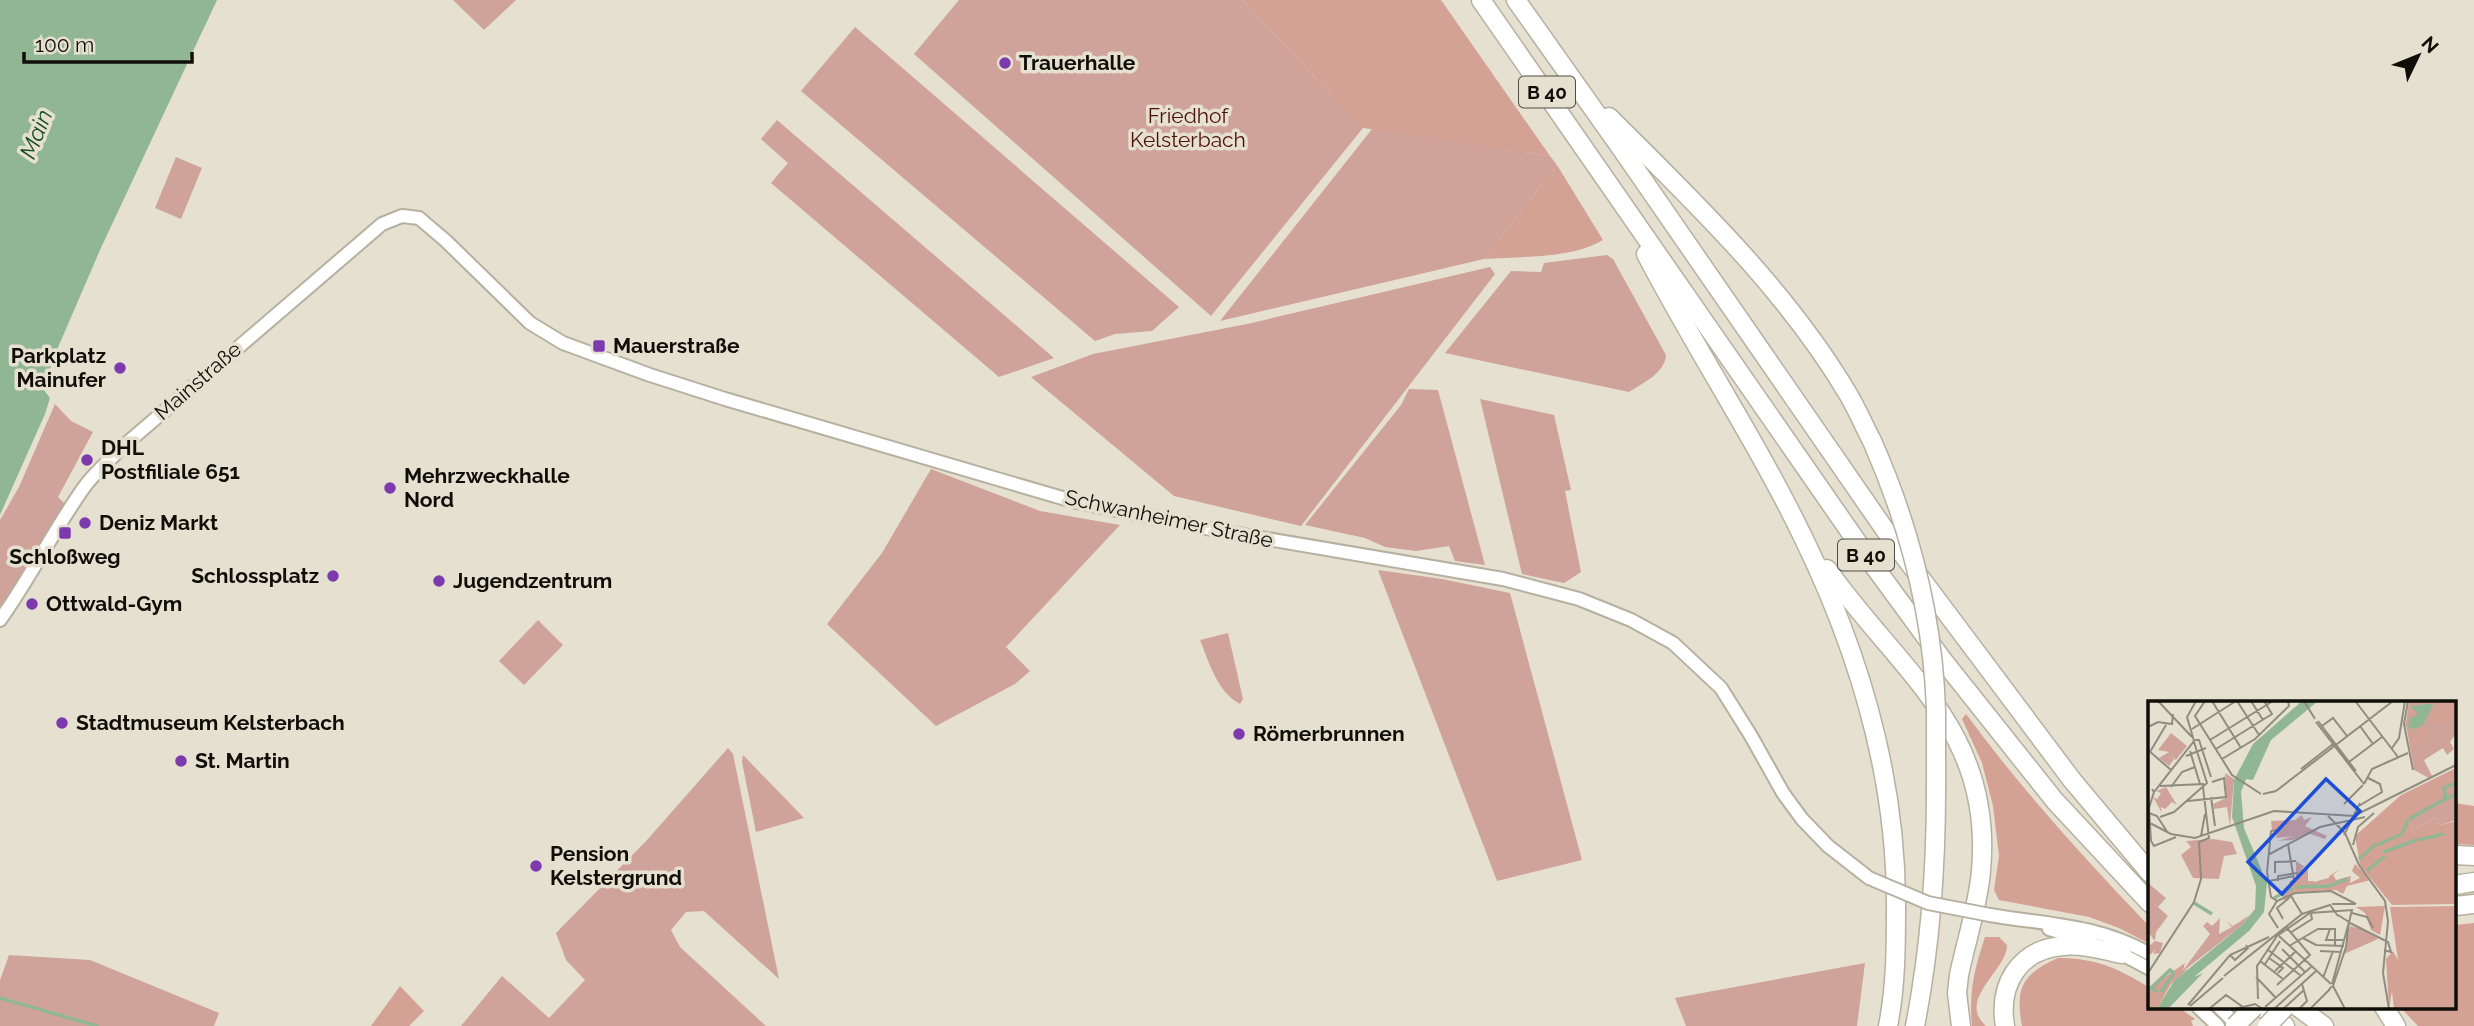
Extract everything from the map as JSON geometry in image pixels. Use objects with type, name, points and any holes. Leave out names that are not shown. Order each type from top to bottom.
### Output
[{"type":"highway","name":"B 40","points":[[1481,0],[1871,562],[1942,659],[2055,801],[2148,901]]},
{"type":"highway","name":"B 40","points":[[1516,0],[1892,540],[2072,780],[2148,871]]},
{"type":"highway","name":"B 40","points":[[1574,80],[1763,276],[1826,358],[1872,441],[1901,512],[1923,600],[1934,688],[1936,831],[1929,925],[1915,1026]]},
{"type":"highway","name":"B 40","points":[[1610,186],[1802,535],[1832,601],[1855,663],[1874,727],[1888,797],[1896,880],[1897,935],[1888,1026]]},
{"type":"highway","points":[[1802,535],[1842,591],[1936,702],[1955,735],[1970,771],[1981,822],[1982,870],[1959,975],[1961,1026]]},
{"type":"highway","points":[[2072,780],[2148,852]]},
{"type":"highway","points":[[2456,855],[2474,856]]},
{"type":"highway","points":[[2456,885],[2474,882]]},
{"type":"highway","points":[[2456,905],[2474,904]]},
{"type":"highway","points":[[2005,1026],[2002,1010],[2005,989],[2016,969],[2033,955],[2047,948],[2065,946],[2122,954]]},
{"type":"highway","points":[[2236,1026],[2252,1009]]},
{"type":"highway","points":[[2264,1009],[2284,1026]]},
{"type":"highway","points":[[2267,1026],[2283,1009]]},
{"type":"highway","points":[[2301,1009],[2324,1026]]},
{"type":"highway","points":[[2385,1009],[2396,1026]]},
{"type":"street","name":"Mainstraße","points":[[0,620],[60,522],[103,466],[382,224],[391,219],[411,216]]},
{"type":"street","name":"Schwanheimer Straße","points":[[411,216],[427,224],[485,278],[496,293],[538,329],[578,349],[650,375],[1076,502],[1226,532],[1503,579],[1579,599],[1631,620],[1673,643],[1721,688],[1802,820],[1828,846],[1869,878],[1928,903],[2022,920]]},
{"type":"street","points":[[2022,920],[2122,954],[2148,969]]},
{"type":"street","points":[[2022,920],[2092,929],[2117,937],[2148,953]]},
{"type":"street","points":[[2201,1009],[2218,1026]]},
{"type":"street","points":[[2221,1009],[2236,1026]]},
{"type":"green space","points":[[453,0],[516,0],[484,30]]},
{"type":"green space","name":"Friedhof Kelsterbach","points":[[959,0],[1242,0],[1363,128],[1211,316],[914,54]]},
{"type":"green space","points":[[855,27],[1179,307],[1152,331],[1115,334],[1095,341],[801,91]]},
{"type":"green space","points":[[777,120],[1054,358],[999,377],[771,183],[788,163],[761,139]]},
{"type":"green space","points":[[1372,129],[1550,156],[1557,165],[1484,259],[1220,321]]},
{"type":"green space","points":[[176,157],[202,168],[181,219],[155,208]]},
{"type":"green space","points":[[1607,255],[1613,259],[1666,355],[1658,372],[1629,392],[1445,353],[1511,271],[1541,272],[1544,263]]},
{"type":"green space","points":[[1490,267],[1495,274],[1301,526],[1174,496],[1031,377],[1093,354],[1247,324]]},
{"type":"green space","points":[[1409,389],[1438,390],[1485,565],[1455,561],[1449,546],[1416,551],[1385,547],[1365,538],[1305,525],[1401,405]]},
{"type":"green space","points":[[1480,399],[1554,415],[1571,490],[1565,491],[1581,572],[1564,583],[1522,574]]},
{"type":"green space","points":[[55,404],[71,421],[93,432],[58,497],[67,506],[0,608],[0,520],[19,487]]},
{"type":"green space","points":[[931,469],[1040,511],[1120,525],[1006,647],[1030,671],[1015,684],[936,726],[827,624],[882,553]]},
{"type":"green space","points":[[1378,570],[1442,579],[1510,593],[1582,860],[1497,881]]},
{"type":"green space","points":[[538,620],[563,645],[524,685],[499,661]]},
{"type":"green space","points":[[1228,633],[1243,699],[1240,704],[1225,692],[1220,684],[1200,640]]},
{"type":"green space","points":[[728,748],[733,754],[779,979],[704,911],[686,912],[671,930],[680,947],[766,1026],[461,1026],[502,976],[549,1018],[585,980],[566,960],[556,933],[647,840]]},
{"type":"green space","points":[[743,755],[804,818],[756,832],[742,762]]},
{"type":"green space","points":[[9,955],[90,960],[219,1013],[214,1026],[0,1026],[0,980]]},
{"type":"green space","points":[[1865,963],[1857,1026],[1686,1026],[1675,998]]},
{"type":"shaded area","points":[[1242,0],[1441,0],[1550,156],[1363,128]]},
{"type":"shaded area","points":[[1557,165],[1603,240],[1577,251],[1561,254],[1484,259]]},
{"type":"shaded area","points":[[1966,714],[2055,824],[2148,925],[2148,943],[2089,917],[1999,900],[1994,890],[1999,856],[1993,806],[1982,763],[1962,719]]},
{"type":"shaded area","points":[[2456,803],[2474,806],[2474,845],[2456,844]]},
{"type":"shaded area","points":[[2474,923],[2474,1026],[2418,1026],[2402,1009],[2456,1009],[2456,925]]},
{"type":"shaded area","points":[[1985,937],[1999,937],[2007,945],[2000,965],[1979,995],[1978,1016],[1986,1026],[1972,1026],[1973,981]]},
{"type":"shaded area","points":[[2058,958],[2072,958],[2106,965],[2148,987],[2148,1009],[2181,1009],[2195,1019],[2191,1021],[2193,1026],[2022,1026],[2020,1002],[2024,984],[2036,970]]},
{"type":"shaded area","points":[[400,986],[424,1011],[409,1026],[371,1026]]},
{"type":"water","name":"Main","points":[[0,0],[217,0],[100,250],[53,359],[44,390],[50,398],[45,414],[0,515]]},
{"type":"waterway","points":[[0,998],[97,1026]]},
{"type":"place","name":"Trauerhalle","points":[[1005,63]]},
{"type":"place","name":"Mauerstraße","points":[[599,346]]},
{"type":"place","name":"Parkplatz Mainufer","points":[[120,368]]},
{"type":"place","name":"DHL Postfiliale 651","points":[[87,460]]},
{"type":"place","name":"Mehrzweckhalle Nord","points":[[390,488]]},
{"type":"place","name":"Deniz Markt","points":[[85,523]]},
{"type":"place","name":"Schloßweg","points":[[65,533]]},
{"type":"place","name":"Schlossplatz","points":[[333,576]]},
{"type":"place","name":"Jugendzentrum","points":[[439,581]]},
{"type":"place","name":"Ottwald-Gym","points":[[32,604]]},
{"type":"place","name":"Stadtmuseum Kelsterbach","points":[[62,723]]},
{"type":"place","name":"Römerbrunnen","points":[[1239,734]]},
{"type":"place","name":"St. Martin","points":[[181,761]]},
{"type":"place","name":"Pension Kelstergrund","points":[[536,866]]}]
